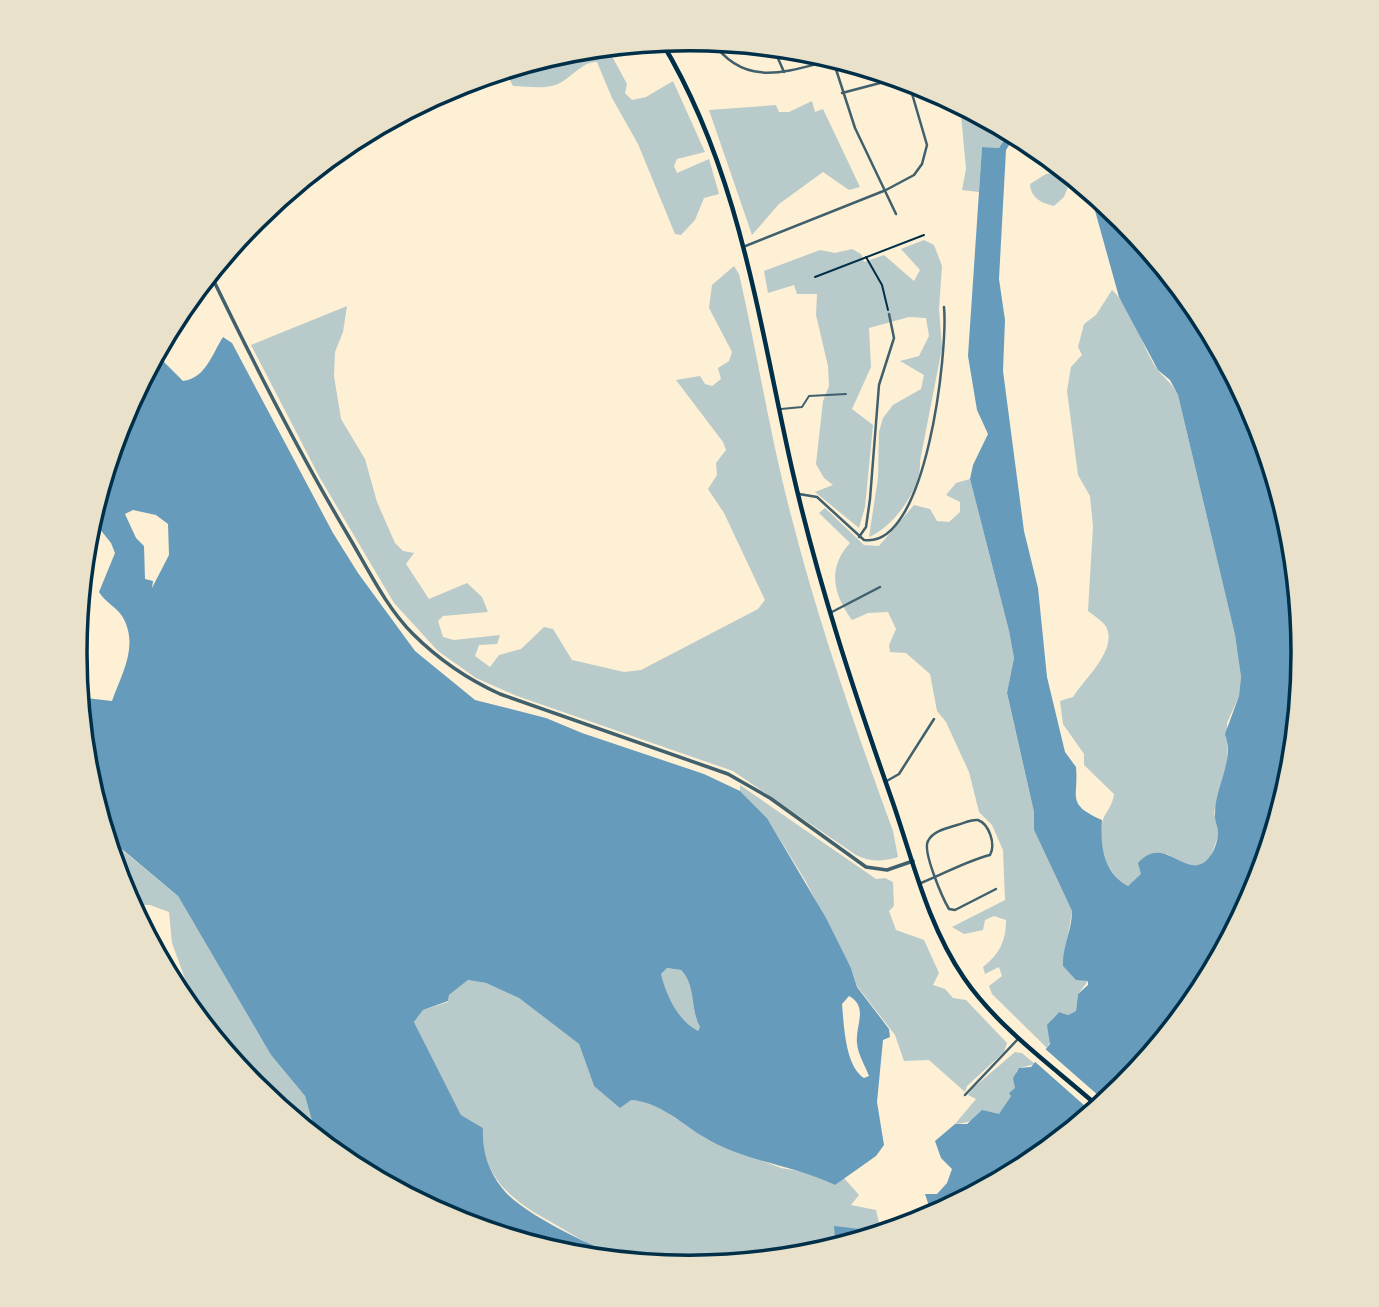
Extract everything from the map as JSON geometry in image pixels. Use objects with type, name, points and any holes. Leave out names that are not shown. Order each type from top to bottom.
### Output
[{"type":"main road","points":[[666,52],[711,141],[743,247],[799,494],[830,613],[885,782],[940,935],[964,977],[1019,1038],[1093,1102]]},
{"type":"street","points":[[720,52],[743,69],[784,72],[815,64]]},
{"type":"street","points":[[778,57],[784,72]]},
{"type":"street","points":[[835,68],[842,93],[896,214]]},
{"type":"street","points":[[842,93],[882,83]]},
{"type":"street","points":[[743,247],[886,190],[914,175],[926,152],[926,136],[913,94]]},
{"type":"street","points":[[215,282],[318,484],[389,603],[411,632],[436,655],[465,677],[500,694],[728,774],[770,798],[866,867],[887,870],[913,861]]},
{"type":"street","points":[[799,494],[817,497],[859,537],[876,540],[888,533],[906,508],[919,480],[945,353],[944,307]]},
{"type":"street","points":[[859,537],[866,527],[869,512],[879,384],[894,338],[889,314]]},
{"type":"street","points":[[830,613],[880,587]]},
{"type":"street","points":[[885,782],[899,774],[934,719]]},
{"type":"street","points":[[921,883],[935,877],[990,855],[993,847],[983,821],[972,819],[930,837],[926,849],[935,877],[951,910],[996,889]]},
{"type":"street","points":[[965,1096],[1019,1038]]},
{"type":"lane","points":[[780,410],[802,407],[808,397],[846,394]]},
{"type":"path","points":[[815,277],[924,235]]},
{"type":"path","points":[[866,257],[882,285],[889,314]]},
{"type":"shaded area","points":[[612,56],[627,84],[625,93],[632,100],[646,97],[673,81],[705,152],[677,159],[674,166],[677,173],[709,159],[719,194],[704,198],[695,220],[681,235],[675,234],[638,144],[612,98],[597,62],[587,64],[558,84],[547,87],[513,86],[509,79],[533,71]]},
{"type":"shaded area","points":[[812,101],[815,112],[823,109],[860,187],[849,190],[823,172],[779,204],[752,235],[709,110],[776,105],[779,112],[789,112]]},
{"type":"shaded area","points":[[961,116],[1004,140],[999,148],[982,147],[979,192],[962,190],[966,169]]},
{"type":"shaded area","points":[[1053,173],[1068,187],[1064,197],[1054,206],[1038,199],[1032,193],[1030,184],[1046,174]]},
{"type":"shaded area","points":[[924,240],[934,245],[942,266],[939,309],[942,348],[916,482],[897,515],[888,525],[869,537],[878,478],[879,432],[883,418],[893,405],[921,389],[924,375],[900,361],[919,356],[929,336],[926,318],[909,317],[869,328],[871,367],[852,409],[873,425],[865,507],[859,528],[815,492],[833,485],[824,478],[816,464],[823,401],[829,386],[828,366],[816,315],[817,294],[797,294],[794,285],[768,293],[764,271],[820,250],[835,253],[852,249],[861,254],[864,262],[884,255],[914,281],[920,270],[901,249]]},
{"type":"shaded area","points":[[734,266],[739,274],[793,523],[839,678],[893,831],[898,857],[892,859],[872,860],[856,855],[733,771],[517,696],[476,678],[438,651],[394,603],[320,478],[251,345],[347,306],[343,332],[335,352],[334,376],[341,419],[365,459],[377,502],[395,543],[403,551],[414,553],[406,564],[429,599],[467,583],[482,597],[488,612],[443,616],[438,621],[443,637],[454,640],[500,635],[497,644],[479,645],[475,656],[490,667],[499,655],[521,649],[544,627],[553,629],[572,660],[624,672],[641,670],[758,609],[765,600],[724,513],[708,489],[717,475],[716,463],[726,450],[723,442],[676,380],[700,376],[705,384],[712,386],[721,379],[718,368],[729,361],[732,352],[709,308],[712,285]]},
{"type":"shaded area","points":[[1112,290],[1132,318],[1157,369],[1178,395],[1235,635],[1241,677],[1239,696],[1227,723],[1227,765],[1214,813],[1219,834],[1210,858],[1200,865],[1188,865],[1167,854],[1128,886],[1114,875],[1102,851],[1103,820],[1114,794],[1084,765],[1084,754],[1063,724],[1060,701],[1073,697],[1099,663],[1108,643],[1105,625],[1088,611],[1093,526],[1090,496],[1078,475],[1067,391],[1071,367],[1082,355],[1078,347],[1084,324],[1096,315]]},
{"type":"shaded area","points":[[970,479],[1014,658],[1007,694],[1034,812],[1034,830],[1072,911],[1063,966],[1076,979],[1088,981],[1078,994],[1076,1011],[1068,1015],[1059,1012],[1051,1021],[1051,1040],[1047,1048],[992,994],[989,986],[1002,976],[999,967],[985,974],[983,967],[998,952],[1003,940],[1006,920],[994,916],[985,920],[983,930],[964,934],[952,927],[1005,900],[1003,850],[992,825],[979,812],[969,772],[946,722],[937,711],[930,674],[906,653],[890,652],[889,645],[896,629],[888,612],[868,613],[852,620],[840,601],[835,581],[836,571],[843,552],[850,543],[819,513],[825,508],[864,545],[879,546],[914,505],[930,509],[937,521],[949,522],[960,512],[960,502],[946,495],[956,483]]},
{"type":"shaded area","points":[[740,785],[876,879],[885,878],[893,882],[894,906],[889,911],[896,930],[924,940],[939,973],[933,985],[945,989],[953,998],[966,1000],[1007,1043],[1004,1052],[967,1086],[965,1092],[929,1060],[904,1061],[895,1035],[857,986],[851,968],[805,880],[767,818],[740,791]]},
{"type":"shaded area","points":[[119,848],[178,896],[271,1055],[305,1096],[313,1124],[263,1080],[211,1020],[188,987],[172,943],[169,912],[142,905]]},
{"type":"shaded area","points":[[667,968],[681,970],[686,976],[700,1027],[698,1031],[679,1014],[666,991],[661,974]]},
{"type":"shaded area","points":[[468,980],[486,983],[519,998],[579,1044],[594,1086],[631,1100],[651,1102],[705,1138],[781,1168],[811,1173],[835,1185],[844,1178],[859,1195],[851,1205],[876,1210],[879,1223],[861,1229],[834,1227],[835,1239],[807,1245],[729,1255],[650,1255],[602,1250],[588,1243],[519,1202],[508,1193],[492,1171],[484,1144],[483,1128],[461,1115],[414,1022],[423,1010],[448,1002],[449,995]]},
{"type":"shaded area","points":[[1015,1052],[1022,1053],[1035,1064],[1019,1068],[1016,1072],[1016,1088],[999,1115],[988,1115],[955,1124],[976,1099],[968,1095],[973,1088]]},
{"type":"water","points":[[1004,140],[1010,144],[1006,150],[999,279],[1005,320],[1003,371],[1024,531],[1038,588],[1047,677],[1065,752],[1076,767],[1076,799],[1083,809],[1102,820],[1105,857],[1108,866],[1120,880],[1128,886],[1141,874],[1138,863],[1147,855],[1164,854],[1195,865],[1209,858],[1218,832],[1216,804],[1228,754],[1225,734],[1239,696],[1241,677],[1235,635],[1178,395],[1170,380],[1158,370],[1119,297],[1094,206],[1143,256],[1191,319],[1230,387],[1246,423],[1272,497],[1281,536],[1291,614],[1291,693],[1281,771],[1260,847],[1230,920],[1191,988],[1143,1051],[1087,1107],[1024,1155],[956,1194],[929,1206],[925,1194],[937,1194],[947,1183],[952,1169],[941,1158],[935,1141],[955,1124],[967,1124],[982,1110],[999,1114],[1011,1096],[1009,1093],[1015,1088],[1013,1078],[1019,1068],[1031,1067],[1050,1044],[1047,1025],[1059,1012],[1068,1015],[1076,1011],[1078,994],[1088,985],[1088,981],[1076,980],[1063,966],[1072,911],[1034,830],[1034,812],[1007,693],[1014,658],[970,479],[973,465],[988,434],[977,410],[968,356],[982,147],[999,148]]},
{"type":"water","points":[[223,337],[232,343],[333,533],[358,573],[415,651],[475,700],[546,718],[582,733],[704,774],[740,791],[767,818],[826,918],[851,968],[857,987],[889,1029],[890,1037],[883,1040],[877,1102],[884,1145],[876,1156],[835,1185],[718,1145],[651,1104],[631,1100],[620,1108],[594,1086],[579,1044],[519,998],[486,983],[468,980],[449,995],[448,1001],[423,1010],[414,1022],[461,1115],[483,1128],[487,1160],[502,1188],[512,1199],[545,1221],[603,1250],[533,1236],[459,1210],[388,1175],[313,1124],[305,1096],[271,1055],[178,896],[119,847],[107,810],[92,732],[89,698],[112,701],[129,649],[127,627],[122,616],[99,592],[115,553],[100,529],[107,497],[133,423],[163,361],[183,381],[197,375],[212,358]],"holes":[[[133,510],[156,515],[168,524],[169,555],[152,588],[153,581],[145,579],[144,546],[136,538],[125,514]],[[667,968],[681,970],[686,976],[700,1027],[698,1031],[684,1020],[666,991],[661,974]],[[849,996],[855,1000],[860,1011],[858,1047],[869,1076],[864,1078],[849,1055],[842,1004]]]},
{"type":"water","points":[[929,1206],[835,1239],[834,1226],[861,1229]]},
{"type":"pier","points":[[1043,1047],[1099,1096],[1087,1107],[1033,1060]]}]
